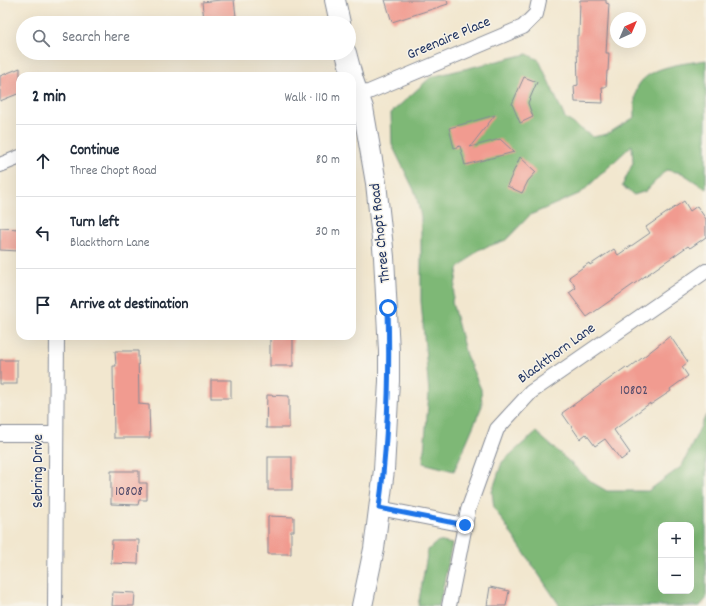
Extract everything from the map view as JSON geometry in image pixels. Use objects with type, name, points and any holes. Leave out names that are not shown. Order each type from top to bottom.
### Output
[{"type":"main road","points":[[335,0],[338,16]]},
{"type":"main road","name":"Three Chopt Road","points":[[348,60],[351,72]]},
{"type":"main road","name":"Three Chopt Road","points":[[356,96],[364,108],[376,183],[388,308],[388,412],[384,470],[374,550],[362,606]]},
{"type":"street","name":"Greenaire Place","points":[[356,96],[523,27],[536,14],[540,0]]},
{"type":"street","points":[[0,165],[16,158]]},
{"type":"street","name":"Blackthorn Lane","points":[[449,606],[468,510],[497,429],[531,392],[706,271]]},
{"type":"street","name":"Sebring Drive","points":[[55,606],[56,340]]},
{"type":"street","points":[[0,434],[56,434]]},
{"type":"street","points":[[379,508],[465,525]]},
{"type":"green space","points":[[527,54],[539,60],[565,118],[593,137],[607,134],[635,117],[635,101],[638,86],[651,74],[678,64],[706,60],[706,189],[682,173],[666,170],[646,191],[634,195],[622,186],[633,163],[632,145],[581,193],[530,215],[506,240],[478,250],[458,269],[452,302],[466,355],[481,389],[482,406],[454,471],[423,463],[429,393],[421,301],[421,217],[416,194],[392,145],[391,113],[431,77]]},
{"type":"green space","points":[[706,415],[706,599],[700,606],[560,606],[494,508],[492,492],[502,462],[536,432],[593,483],[607,491],[648,491],[682,466]]},
{"type":"green space","points":[[438,541],[452,544],[439,606],[418,606],[428,550]]},
{"type":"building","points":[[234,0],[236,16],[204,16],[202,2]]},
{"type":"building","points":[[385,0],[447,0],[448,4],[392,22]]},
{"type":"building","points":[[580,0],[606,0],[606,3],[609,4],[606,53],[609,53],[608,71],[606,87],[602,87],[603,103],[575,102],[574,86],[578,85],[577,35],[579,35]]},
{"type":"building","points":[[20,68],[20,72],[16,72],[16,95],[0,101],[0,76]]},
{"type":"building","points":[[524,77],[537,82],[528,103],[533,117],[520,123],[512,104]]},
{"type":"building","points":[[495,115],[470,147],[500,139],[514,152],[465,165],[460,146],[454,148],[449,128]]},
{"type":"building","points":[[520,157],[536,172],[528,181],[522,193],[507,186]]},
{"type":"building","points":[[684,201],[690,211],[697,206],[706,219],[706,237],[690,248],[688,246],[587,317],[569,293],[576,288],[569,277],[589,263],[590,265],[614,249],[618,255],[650,233],[646,227]]},
{"type":"building","points":[[0,228],[16,229],[16,251],[0,250]]},
{"type":"building","points":[[670,336],[688,362],[682,367],[688,376],[670,389],[671,391],[650,405],[650,403],[614,430],[630,453],[621,460],[605,439],[595,446],[586,434],[580,439],[562,413],[626,367],[628,369]]},
{"type":"building","points":[[270,340],[293,340],[293,366],[270,366]]},
{"type":"building","points":[[115,351],[138,351],[139,404],[149,405],[150,438],[114,438],[113,366],[116,366]]},
{"type":"building","points":[[0,360],[17,360],[17,384],[0,384]]},
{"type":"building","points":[[211,380],[231,380],[231,398],[211,398]]},
{"type":"building","points":[[267,395],[289,396],[289,428],[266,428]]},
{"type":"building","points":[[268,457],[292,457],[292,490],[268,490]]},
{"type":"building","points":[[111,471],[139,471],[139,483],[147,483],[147,500],[139,500],[138,505],[111,504]]},
{"type":"building","points":[[268,516],[294,517],[294,531],[291,531],[291,554],[268,554]]},
{"type":"building","points":[[112,540],[139,540],[138,564],[111,563]]},
{"type":"building","points":[[490,587],[509,591],[506,606],[487,606]]},
{"type":"building","points":[[113,592],[135,593],[134,606],[112,606]]},
{"type":"route","points":[[388,308],[388,420],[379,508],[465,525]]}]
